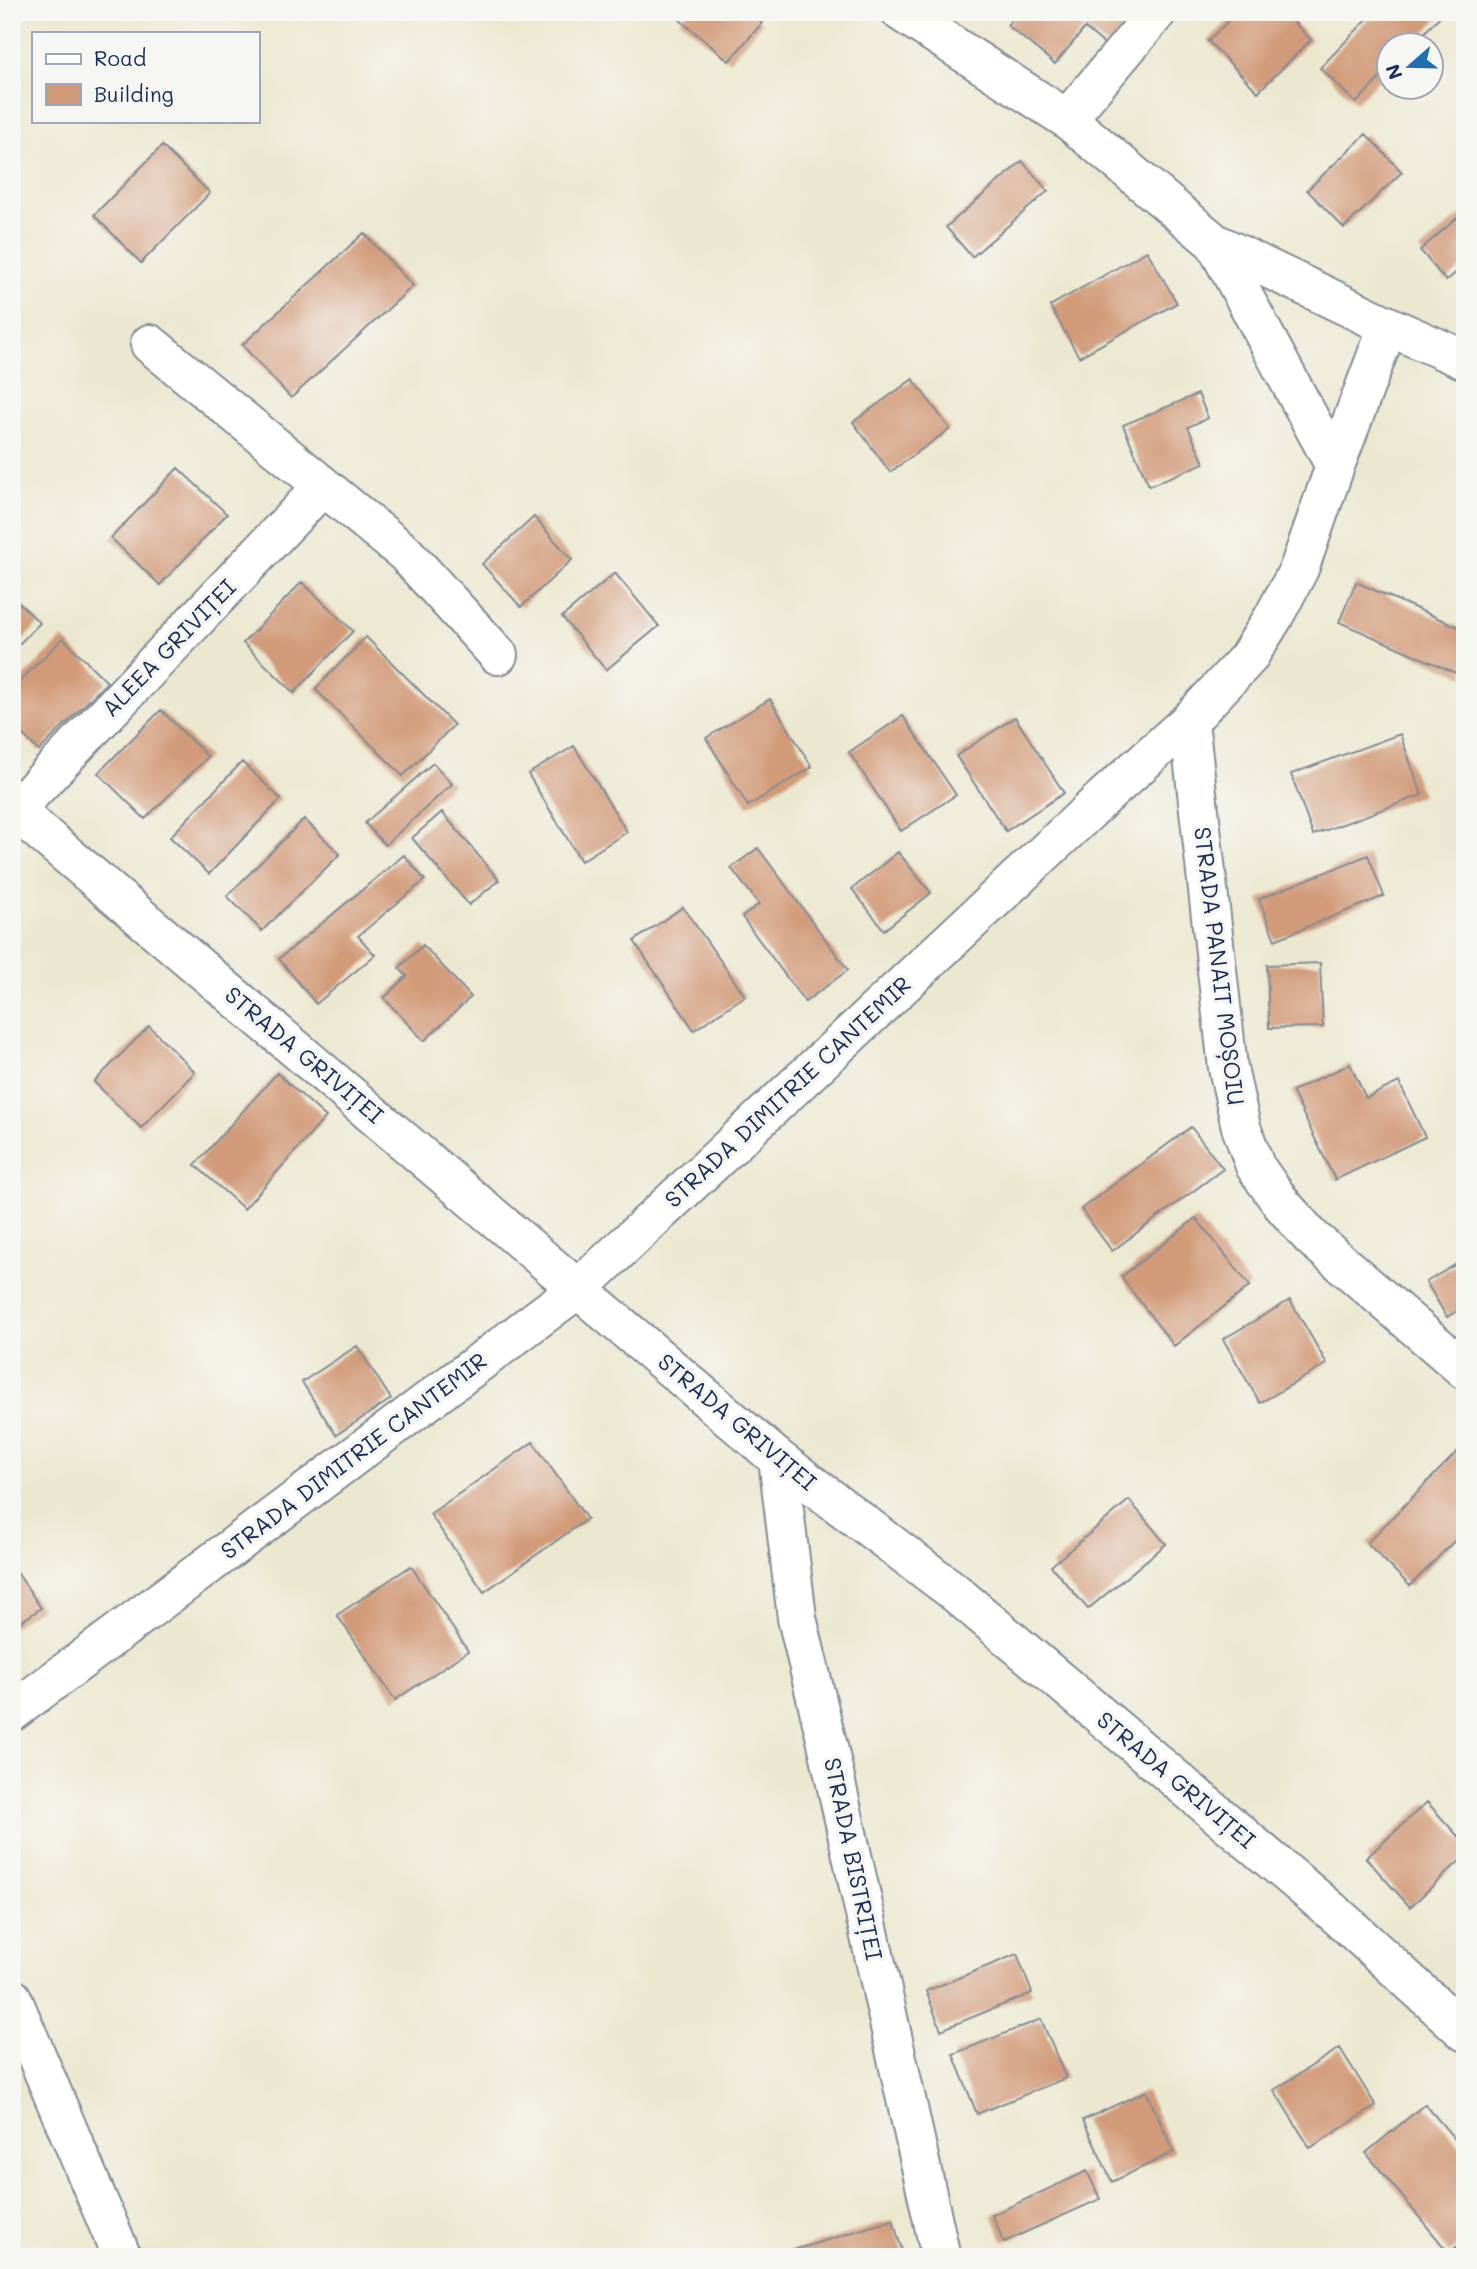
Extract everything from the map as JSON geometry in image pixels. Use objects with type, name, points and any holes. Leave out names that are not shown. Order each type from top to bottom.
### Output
[{"type":"street","points":[[901,12],[1067,119],[1215,243],[1465,360]]},
{"type":"street","points":[[1067,119],[1157,12]]},
{"type":"street","points":[[1215,243],[1335,466]]},
{"type":"street","name":"STRADA DIMITRIE CANTEMIR","points":[[12,1712],[579,1288],[1104,797],[1189,721],[1248,658],[1299,569],[1388,326]]},
{"type":"street","points":[[150,344],[405,553],[498,655]]},
{"type":"street","name":"ALEEA GRIVIȚEI","points":[[13,809],[323,486]]},
{"type":"street","name":"STRADA PANAIT MOȘOIU","points":[[1189,721],[1228,1068],[1241,1127],[1255,1166],[1281,1203],[1311,1237],[1465,1370]]},
{"type":"street","name":"STRADA GRIVIȚEI","points":[[13,809],[778,1459],[952,1590],[1340,1918],[1465,2032]]},
{"type":"street","name":"STRADA BISTRIȚEI","points":[[778,1459],[797,1618],[828,1746],[941,2257]]},
{"type":"street","points":[[12,1998],[122,2257]]},
{"type":"building","points":[[687,12],[750,12],[762,23],[729,61],[680,20]]},
{"type":"building","points":[[1018,12],[1111,12],[1126,25],[1108,47],[1085,28],[1055,64],[1007,25]]},
{"type":"building","points":[[1237,12],[1284,12],[1311,40],[1258,92],[1208,41]]},
{"type":"building","points":[[1374,12],[1442,14],[1425,32],[1376,32],[1376,82],[1356,103],[1320,68]]},
{"type":"building","points":[[1366,134],[1402,172],[1344,228],[1307,190]]},
{"type":"building","points":[[162,146],[210,193],[141,263],[94,215]]},
{"type":"building","points":[[1022,161],[1048,191],[972,257],[946,227]]},
{"type":"building","points":[[1465,211],[1465,265],[1446,281],[1420,250]]},
{"type":"building","points":[[364,233],[413,286],[291,398],[242,345]]},
{"type":"building","points":[[1147,251],[1177,303],[1079,357],[1050,306]]},
{"type":"building","points":[[913,379],[950,429],[890,472],[853,422]]},
{"type":"building","points":[[1198,394],[1208,418],[1188,427],[1204,463],[1149,486],[1123,425]]},
{"type":"building","points":[[178,468],[227,514],[160,585],[111,538]]},
{"type":"building","points":[[534,517],[572,560],[521,607],[482,564]]},
{"type":"building","points":[[615,573],[659,626],[606,670],[562,617]]},
{"type":"building","points":[[302,582],[353,631],[294,693],[243,643]]},
{"type":"building","points":[[1356,582],[1465,630],[1465,677],[1339,622]]},
{"type":"building","points":[[12,596],[40,623],[12,651]]},
{"type":"building","points":[[366,637],[454,725],[403,776],[315,689]]},
{"type":"building","points":[[63,638],[107,682],[39,751],[12,724],[12,689]]},
{"type":"building","points":[[770,699],[812,767],[748,806],[706,738]]},
{"type":"building","points":[[161,710],[208,757],[145,819],[98,773]]},
{"type":"building","points":[[903,716],[956,795],[901,831],[849,752]]},
{"type":"building","points":[[1015,717],[1064,793],[1006,831],[956,756]]},
{"type":"building","points":[[1400,734],[1422,795],[1313,835],[1291,774]]},
{"type":"building","points":[[574,746],[627,832],[581,861],[528,774]]},
{"type":"building","points":[[242,762],[281,799],[209,874],[170,837]]},
{"type":"building","points":[[433,763],[452,784],[385,845],[365,823]]},
{"type":"building","points":[[442,812],[499,880],[469,905],[412,838]]},
{"type":"building","points":[[304,819],[340,854],[262,931],[227,896]]},
{"type":"building","points":[[758,848],[848,970],[805,1002],[742,917],[759,904],[731,868]]},
{"type":"building","points":[[898,852],[931,893],[884,930],[852,889]]},
{"type":"building","points":[[404,855],[425,880],[358,936],[375,955],[316,1004],[279,959]]},
{"type":"building","points":[[1368,855],[1384,896],[1275,940],[1259,899]]},
{"type":"building","points":[[683,907],[745,996],[694,1030],[634,941]]},
{"type":"building","points":[[423,945],[471,997],[424,1041],[384,998],[407,976],[399,968]]},
{"type":"building","points":[[1320,963],[1323,1027],[1269,1028],[1267,965]]},
{"type":"building","points":[[149,1026],[195,1072],[141,1128],[94,1082]]},
{"type":"building","points":[[1350,1064],[1366,1098],[1399,1082],[1425,1137],[1335,1180],[1292,1091]]},
{"type":"building","points":[[277,1073],[326,1117],[244,1209],[195,1165]]},
{"type":"building","points":[[1191,1127],[1223,1169],[1112,1251],[1081,1209]]},
{"type":"building","points":[[1196,1218],[1250,1286],[1174,1346],[1121,1277]]},
{"type":"building","points":[[1465,1259],[1465,1306],[1447,1317],[1426,1282]]},
{"type":"building","points":[[1290,1300],[1327,1364],[1260,1403],[1223,1339]]},
{"type":"building","points":[[357,1346],[391,1399],[336,1435],[302,1382]]},
{"type":"building","points":[[533,1442],[587,1519],[484,1592],[430,1514]]},
{"type":"building","points":[[1465,1444],[1465,1530],[1410,1586],[1367,1543]]},
{"type":"building","points":[[1129,1500],[1166,1544],[1088,1609],[1051,1566]]},
{"type":"building","points":[[411,1566],[468,1651],[395,1700],[337,1615]]},
{"type":"building","points":[[14,1568],[41,1608],[12,1628],[12,1569]]},
{"type":"building","points":[[1427,1802],[1465,1844],[1465,1856],[1410,1907],[1366,1858]]},
{"type":"building","points":[[1017,1954],[1032,1993],[941,2030],[926,1991]]},
{"type":"building","points":[[1041,2019],[1066,2078],[977,2114],[953,2054]]},
{"type":"building","points":[[1340,2048],[1376,2106],[1310,2148],[1274,2090]]},
{"type":"building","points":[[1146,2091],[1174,2152],[1112,2182],[1083,2120]]},
{"type":"building","points":[[1425,2104],[1465,2151],[1465,2240],[1449,2253],[1366,2153]]},
{"type":"building","points":[[1087,2171],[1100,2199],[1004,2242],[992,2215]]},
{"type":"building","points":[[893,2220],[904,2257],[774,2257],[774,2256]]},
{"type":"building","points":[[13,2227],[23,2257],[12,2257]]}]
